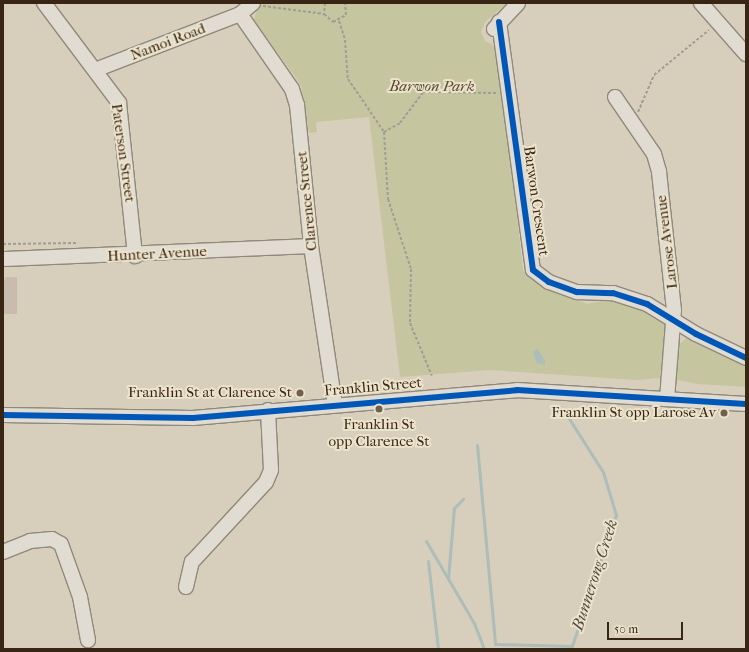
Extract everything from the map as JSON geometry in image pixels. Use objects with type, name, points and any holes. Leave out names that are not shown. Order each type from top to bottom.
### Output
[{"type":"street","name":"Paterson Street","points":[[44,3],[119,103],[135,256]]},
{"type":"street","name":"Namoi Road","points":[[95,70],[240,14],[253,3]]},
{"type":"street","name":"Barwon Crescent","points":[[518,3],[496,26],[508,94],[533,270],[549,282],[577,292],[613,293],[647,304],[674,318],[696,334],[746,358]]},
{"type":"street","points":[[701,3],[746,54]]},
{"type":"street","name":"Clarence Street","points":[[240,14],[292,89],[297,105],[311,246],[335,404]]},
{"type":"street","name":"Larose Avenue","points":[[615,97],[654,154],[659,172],[674,318],[667,399]]},
{"type":"street","name":"Hunter Avenue","points":[[3,259],[135,256],[311,246]]},
{"type":"street","name":"Franklin Street","points":[[3,415],[194,418],[335,404],[517,390],[746,404]]},
{"type":"street","points":[[186,587],[192,562],[266,482],[272,470],[268,410]]},
{"type":"street","points":[[3,552],[30,541],[54,536],[68,556],[88,640]]},
{"type":"path","points":[[259,3],[324,14],[330,20],[339,21],[346,15],[346,3]]},
{"type":"path","points":[[324,14],[325,3]]},
{"type":"path","points":[[339,21],[345,40],[348,79],[384,132],[388,199],[411,269],[410,323],[432,376]]},
{"type":"path","points":[[634,124],[654,75],[718,22]]},
{"type":"path","points":[[384,132],[400,123],[423,92],[508,94]]},
{"type":"green space","name":"Barwon Park","points":[[259,3],[507,3],[485,22],[481,32],[485,41],[498,48],[523,270],[535,282],[587,304],[612,299],[636,305],[666,321],[660,378],[637,380],[490,370],[400,377],[369,117],[316,122],[317,132],[309,133],[301,85],[254,20]]},
{"type":"green space","points":[[688,336],[746,363],[746,387],[697,384],[674,379],[678,346]]},
{"type":"shaded area","points":[[538,349],[545,361],[545,365],[537,363],[533,352]]},
{"type":"building","points":[[6,277],[17,277],[17,314],[3,314],[3,282]]},
{"type":"waterway","name":"Bunnerong Creek","points":[[568,417],[603,472],[616,515],[571,649]]},
{"type":"waterway","points":[[477,445],[495,644],[572,646]]},
{"type":"waterway","points":[[448,579],[454,508],[463,499]]},
{"type":"waterway","points":[[426,541],[474,623],[484,649]]},
{"type":"waterway","points":[[428,561],[438,649]]},
{"type":"cycle path","points":[[499,22],[533,270],[549,282],[577,292],[613,293],[647,304],[696,334],[746,358]]},
{"type":"cycle path","points":[[3,415],[193,418],[517,390],[746,404]]},
{"type":"place","name":"Franklin St at Clarence St","points":[[300,393]]},
{"type":"place","name":"Franklin St opp Clarence St","points":[[379,409]]},
{"type":"place","name":"Franklin St opp Larose Av","points":[[724,413]]}]
